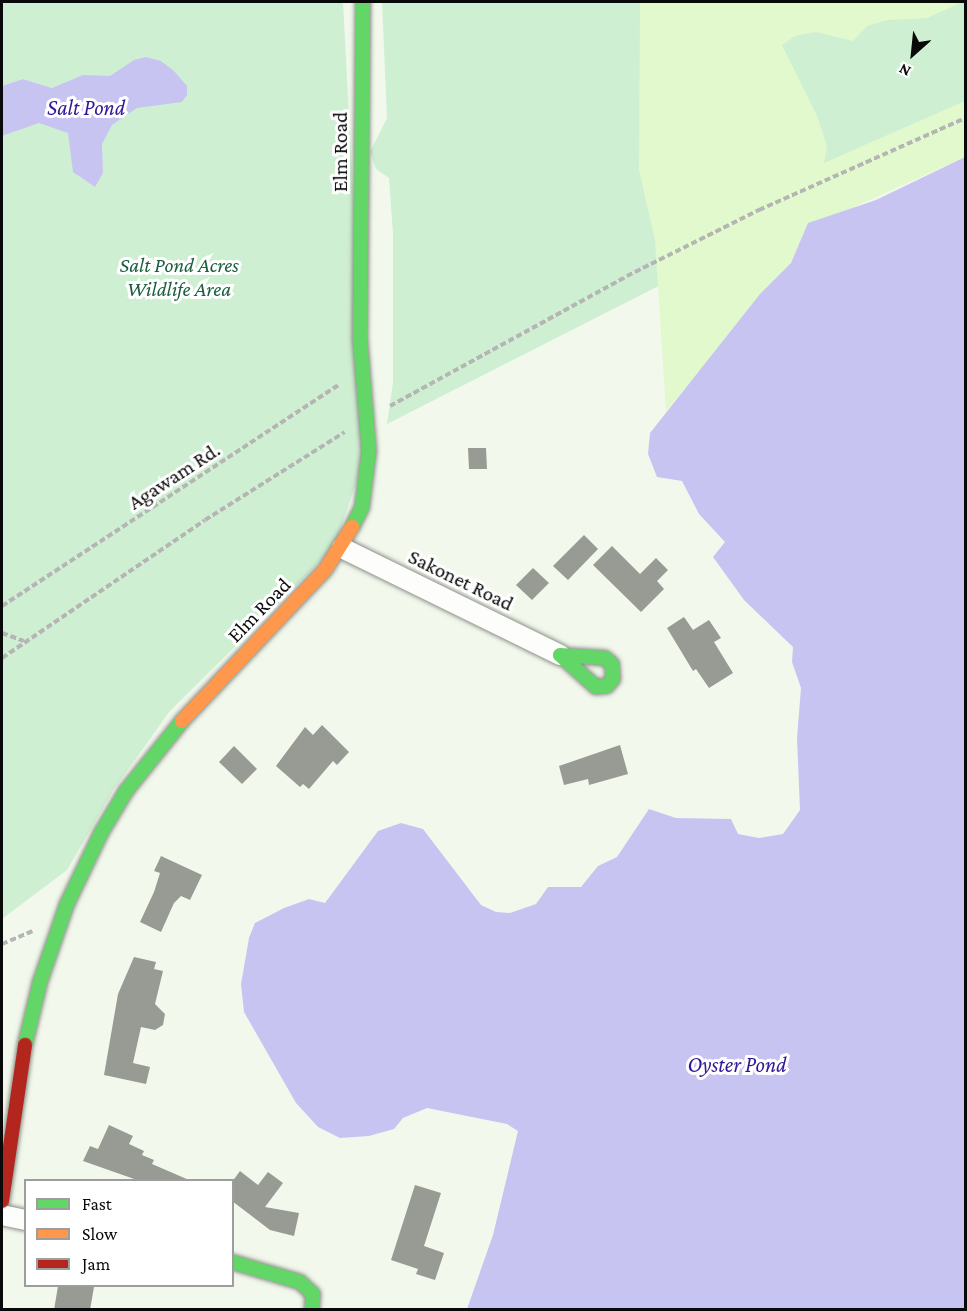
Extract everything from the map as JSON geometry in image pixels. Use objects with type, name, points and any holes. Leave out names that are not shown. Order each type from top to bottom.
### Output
[{"type":"street","name":"Elm Road","points":[[2,1201],[19,1072],[40,982],[68,904],[101,833],[126,791],[173,730],[311,586],[342,548],[362,507],[367,487],[369,451],[363,370],[363,2]]},
{"type":"street","name":"Sakonet Road","points":[[342,548],[560,655]]},
{"type":"street","points":[[2,1215],[24,1220]]},
{"type":"street","points":[[234,1263],[300,1282],[313,1294],[312,1310]]},
{"type":"path","points":[[382,410],[627,276],[748,215],[966,118]]},
{"type":"path","name":"Agawam Rd.","points":[[2,606],[363,370]]},
{"type":"path","points":[[2,658],[205,520],[351,428]]},
{"type":"path","points":[[2,633],[25,642]]},
{"type":"green space","name":"Salt Pond Acres Wildlife Area","points":[[2,2],[343,2],[367,451],[334,548],[170,711],[114,789],[67,870],[2,919],[2,136],[21,129],[62,84],[52,88],[23,79],[2,86]]},
{"type":"green space","points":[[382,2],[965,2],[965,140],[818,205],[387,424],[393,382],[393,234],[389,178],[376,169],[370,152],[387,118]]},
{"type":"sand","points":[[640,2],[962,2],[927,18],[887,20],[867,26],[853,41],[816,32],[795,36],[782,45],[817,116],[827,146],[824,163],[965,101],[965,157],[843,212],[799,248],[791,263],[760,294],[742,321],[666,411],[655,240],[639,170]]},
{"type":"water","name":"Salt Pond","points":[[146,57],[161,61],[174,71],[187,86],[187,95],[182,102],[137,108],[112,125],[102,144],[103,173],[95,187],[73,172],[68,133],[39,123],[2,136],[2,86],[23,79],[52,88],[83,75],[110,76],[134,60]]},
{"type":"water","name":"Oyster Pond","points":[[965,157],[965,1309],[467,1309],[493,1235],[518,1131],[507,1124],[427,1108],[403,1118],[394,1129],[369,1136],[340,1138],[318,1127],[296,1103],[244,1012],[241,984],[249,938],[255,923],[284,908],[309,899],[325,903],[378,831],[401,823],[423,829],[481,905],[496,912],[510,913],[536,904],[548,887],[581,887],[598,866],[617,857],[649,809],[676,818],[731,819],[738,834],[759,838],[783,834],[800,810],[797,738],[801,688],[792,662],[793,647],[744,600],[713,557],[725,542],[699,514],[682,481],[657,477],[648,454],[650,433],[760,294],[791,263],[808,223],[876,200]]},
{"type":"building","points":[[468,448],[486,448],[487,469],[469,469]]},
{"type":"building","points":[[584,535],[598,549],[568,580],[553,566]]},
{"type":"building","points":[[612,546],[640,574],[656,558],[668,570],[657,581],[664,589],[641,612],[593,565]]},
{"type":"building","points":[[533,568],[549,583],[532,600],[516,585]]},
{"type":"building","points":[[684,617],[693,630],[709,620],[721,638],[714,642],[733,673],[709,688],[696,669],[693,671],[667,628]]},
{"type":"building","points":[[322,725],[349,752],[337,765],[333,761],[309,789],[303,784],[300,787],[276,766],[305,727],[313,735]]},
{"type":"building","points":[[620,745],[628,774],[589,785],[588,779],[564,785],[559,766]]},
{"type":"building","points":[[234,746],[257,769],[242,784],[219,762]]},
{"type":"building","points":[[161,856],[202,875],[190,900],[181,896],[174,903],[161,932],[140,922],[154,892],[160,873],[154,871]]},
{"type":"building","points":[[134,957],[156,962],[154,969],[163,971],[155,1004],[165,1014],[163,1025],[155,1030],[141,1027],[133,1063],[150,1067],[146,1084],[104,1075],[118,994]]},
{"type":"building","points":[[109,1125],[133,1136],[129,1144],[144,1151],[142,1155],[154,1160],[152,1164],[187,1179],[134,1179],[83,1161],[90,1146],[98,1149]]},
{"type":"building","points":[[240,1171],[258,1185],[268,1172],[283,1183],[265,1207],[299,1213],[294,1236],[270,1230],[234,1203],[234,1179]]},
{"type":"building","points":[[415,1185],[441,1193],[424,1246],[444,1253],[435,1280],[416,1274],[418,1269],[391,1260]]},
{"type":"building","points":[[58,1287],[94,1287],[90,1310],[54,1310]]},
{"type":"traffic: fast","points":[[352,527],[362,507],[369,451],[360,340],[363,2]]},
{"type":"traffic: fast","points":[[560,655],[605,658],[612,664],[613,679],[607,686],[596,687],[560,655]]},
{"type":"traffic: fast","points":[[25,1045],[40,982],[67,904],[101,833],[126,791],[182,721]]},
{"type":"traffic: fast","points":[[234,1263],[300,1282],[313,1294],[312,1310]]},
{"type":"traffic: slow","points":[[182,721],[325,570],[352,527]]},
{"type":"traffic: jam","points":[[2,1201],[25,1045]]}]
